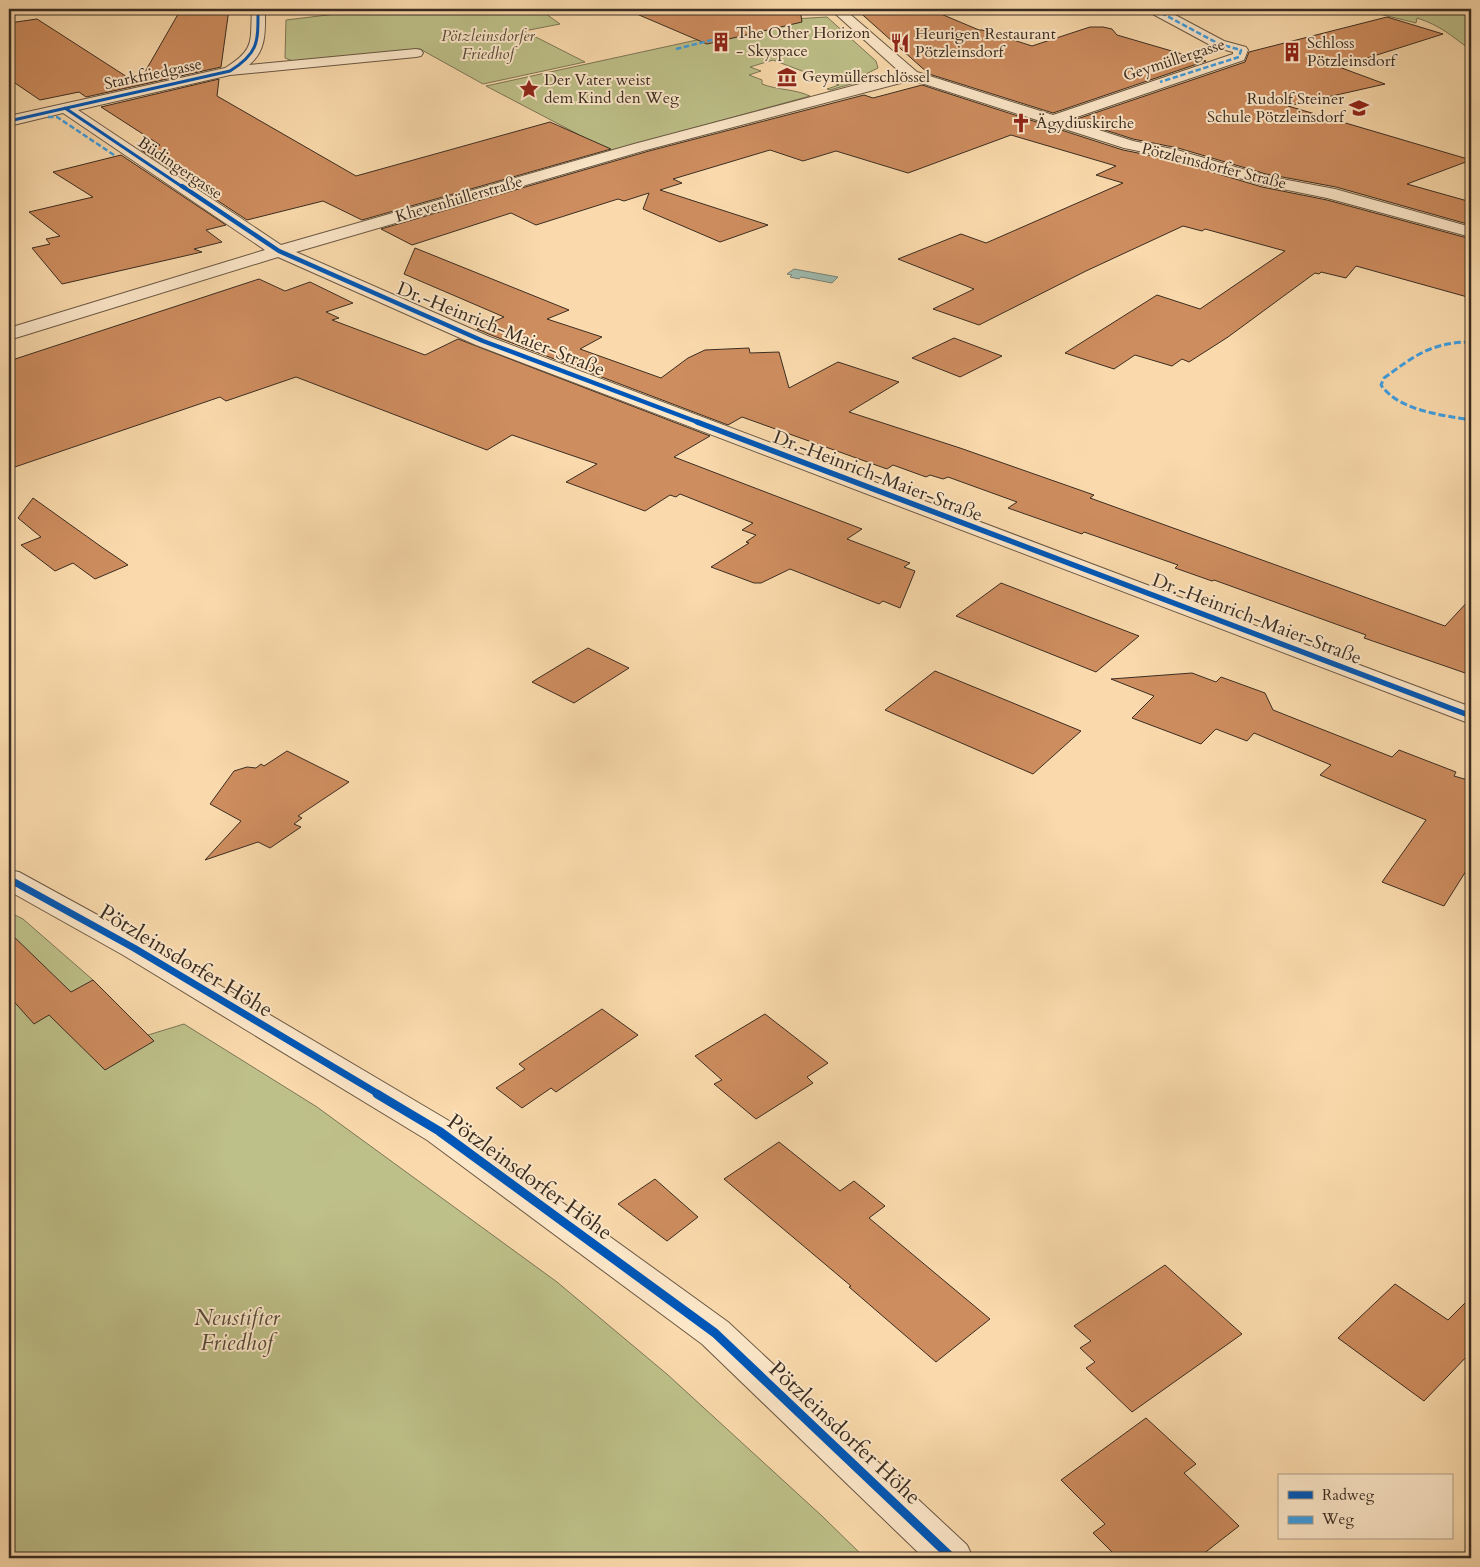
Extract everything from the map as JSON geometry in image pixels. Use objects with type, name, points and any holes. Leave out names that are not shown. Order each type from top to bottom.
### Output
[{"type":"street","name":"Starkfriedgasse","points":[[230,71],[245,62],[254,53],[258,43],[258,9]]},
{"type":"street","name":"Pötzleinsdorfer Straße","points":[[836,9],[912,75],[1130,145],[1171,153],[1263,180],[1319,191],[1471,232]]},
{"type":"street","name":"Geymüllergasse","points":[[1052,121],[1238,57],[1241,50],[1219,44],[1154,9]]},
{"type":"street","name":"Starkfriedgasse","points":[[9,121],[230,71],[416,53]]},
{"type":"street","name":"Khevenhüllerstraße","points":[[9,334],[279,251],[640,147],[912,75]]},
{"type":"street","name":"Büdingergasse","points":[[64,108],[279,251]]},
{"type":"street","name":"Dr.-Heinrich-Maier-Straße","points":[[279,251],[483,342],[1471,716]]},
{"type":"street","name":"Pötzleinsdorfer Höhe","points":[[9,879],[134,948],[438,1131],[715,1333],[952,1558]]},
{"type":"green space","name":"Pötzleinsdorfer Friedhof","points":[[377,9],[539,9],[560,24],[524,31],[585,62],[483,84],[420,49],[293,61],[285,58],[286,20]]},
{"type":"green space","points":[[1359,9],[1471,9],[1471,50],[1446,32],[1426,21],[1417,18],[1416,23]]},
{"type":"green space","points":[[827,17],[876,61],[878,68],[862,76],[869,79],[830,90],[827,89],[839,85],[773,60],[750,67],[761,71],[749,75],[762,80],[762,84],[810,96],[610,151],[486,86],[793,19]]},
{"type":"green space","name":"Neustifter Friedhof","points":[[9,912],[23,919],[93,980],[148,1035],[184,1024],[317,1107],[557,1282],[668,1375],[822,1516],[865,1558],[9,1558]]},
{"type":"shaded area","points":[[794,269],[838,277],[832,283],[801,277],[799,279],[790,277],[792,275],[787,274]]},
{"type":"building","points":[[181,9],[229,9],[221,67],[86,97],[79,92],[40,100],[9,79],[9,23],[37,19],[138,84]]},
{"type":"building","points":[[625,9],[800,9],[802,22],[707,44]]},
{"type":"building","points":[[856,9],[929,9],[979,30],[1032,46],[1090,27],[1103,27],[1112,29],[1117,35],[1206,61],[1053,113],[929,74]]},
{"type":"building","points":[[1387,17],[1443,34],[1339,67],[1385,84],[1288,106],[1471,160],[1407,184],[1471,202],[1471,225],[1336,187],[1266,174],[1178,148],[1133,139],[1074,120],[1245,62],[1249,52]]},
{"type":"building","points":[[219,79],[217,96],[356,176],[550,122],[611,149],[362,220],[323,201],[247,220],[141,150],[160,145],[101,107]]},
{"type":"building","points":[[922,85],[1123,150],[1168,159],[1262,187],[1327,200],[1471,239],[1471,298],[1356,266],[1346,278],[1321,272],[1319,274],[1315,273],[1228,337],[1189,362],[1182,359],[1172,366],[1135,355],[1114,369],[1065,353],[1157,295],[1200,309],[1285,251],[1205,229],[1202,231],[1183,226],[1086,271],[979,325],[933,309],[974,289],[898,259],[961,234],[986,243],[1123,183],[1096,175],[1116,166],[1011,135],[908,173],[836,151],[803,161],[770,150],[673,179],[682,183],[660,190],[768,225],[720,242],[643,209],[649,193],[624,201],[618,199],[536,225],[511,213],[412,245],[381,229],[649,151],[864,95],[873,98]]},
{"type":"building","points":[[121,155],[226,225],[206,230],[222,242],[194,249],[202,252],[62,284],[32,248],[50,244],[46,239],[60,236],[29,212],[93,197],[53,172]]},
{"type":"building","points":[[415,248],[569,310],[547,319],[602,337],[580,349],[661,378],[688,358],[705,350],[749,348],[750,353],[779,352],[789,388],[838,362],[899,382],[849,412],[960,448],[1094,495],[1090,498],[1445,626],[1471,598],[1471,675],[1364,638],[1366,635],[1214,580],[1212,581],[1175,568],[1178,565],[1008,508],[1017,502],[948,477],[943,479],[930,475],[926,477],[893,465],[887,469],[742,417],[728,425],[491,335],[477,329],[504,317],[404,274]]},
{"type":"building","points":[[259,279],[285,291],[310,282],[353,303],[326,312],[339,318],[332,320],[425,355],[458,339],[710,436],[674,457],[862,529],[847,539],[910,563],[904,567],[915,571],[900,608],[883,601],[879,604],[790,569],[761,583],[754,583],[711,567],[749,543],[746,542],[756,535],[742,530],[753,523],[680,494],[676,497],[670,495],[645,511],[566,482],[597,464],[512,435],[487,450],[296,377],[226,401],[220,397],[9,469],[9,361]]},
{"type":"building","points":[[954,338],[1002,356],[960,377],[912,358]]},
{"type":"building","points":[[33,498],[128,565],[95,579],[73,563],[55,571],[21,545],[41,537],[18,518]]},
{"type":"building","points":[[1001,583],[1139,636],[1096,672],[956,616]]},
{"type":"building","points":[[588,648],[629,668],[574,703],[532,682]]},
{"type":"building","points":[[935,671],[1081,731],[1033,774],[885,710]]},
{"type":"building","points":[[1192,673],[1216,682],[1221,677],[1265,693],[1273,710],[1392,757],[1399,750],[1456,772],[1454,776],[1471,781],[1471,863],[1444,906],[1382,882],[1426,820],[1320,775],[1331,765],[1254,733],[1247,741],[1216,729],[1201,744],[1132,718],[1154,696],[1111,679]]},
{"type":"building","points":[[287,751],[349,782],[298,816],[302,818],[294,824],[301,827],[270,848],[258,842],[205,860],[241,821],[210,804],[234,771],[247,767],[256,768],[261,764],[264,766]]},
{"type":"building","points":[[9,932],[71,992],[93,980],[154,1041],[105,1070],[49,1015],[34,1024],[9,996]]},
{"type":"building","points":[[602,1009],[638,1035],[556,1092],[551,1088],[522,1108],[496,1088],[525,1069],[519,1064]]},
{"type":"building","points":[[765,1014],[828,1063],[807,1077],[813,1083],[756,1119],[714,1084],[722,1080],[695,1056]]},
{"type":"building","points":[[779,1142],[840,1191],[854,1181],[885,1206],[869,1218],[990,1319],[936,1362],[849,1287],[851,1286],[724,1179]]},
{"type":"building","points":[[655,1179],[698,1217],[667,1241],[618,1204]]},
{"type":"building","points":[[1165,1265],[1242,1334],[1132,1412],[1086,1368],[1095,1362],[1080,1348],[1091,1341],[1074,1326]]},
{"type":"building","points":[[1395,1284],[1448,1320],[1471,1297],[1471,1352],[1424,1401],[1338,1338]]},
{"type":"building","points":[[1146,1418],[1196,1464],[1184,1473],[1239,1526],[1198,1558],[1118,1558],[1093,1533],[1105,1524],[1061,1480]]},
{"type":"marked path","points":[[1154,9],[1219,44],[1241,50],[1239,57],[1160,82]]},
{"type":"marked path","points":[[676,49],[716,39]]},
{"type":"marked path","points":[[48,117],[57,117],[114,155]]},
{"type":"marked path","points":[[1471,342],[1433,346],[1405,362],[1384,378],[1381,385],[1395,399],[1407,405],[1471,420]]},
{"type":"cycle path","points":[[9,121],[230,71],[248,58],[256,46],[258,39],[258,9]]},
{"type":"cycle path","points":[[65,108],[279,251],[483,341],[1471,716]]},
{"type":"cycle path","points":[[9,879],[134,948],[439,1131],[715,1333],[952,1558]]},
{"type":"place","name":"The Other Horizon - Skyspace","points":[[721,42]]},
{"type":"place","name":"Heurigen Restaurant Pötzleinsdorf","points":[[900,43]]},
{"type":"place","name":"Schloss Pötzleinsdorf","points":[[1292,52]]},
{"type":"place","name":"Geymüllerschlössel","points":[[787,77]]},
{"type":"place","name":"Der Vater weist dem Kind den Weg","points":[[529,89]]},
{"type":"place","name":"Rudolf Steiner Schule Pötzleinsdorf","points":[[1359,108]]},
{"type":"place","name":"Ägydiuskirche","points":[[1021,123]]}]
